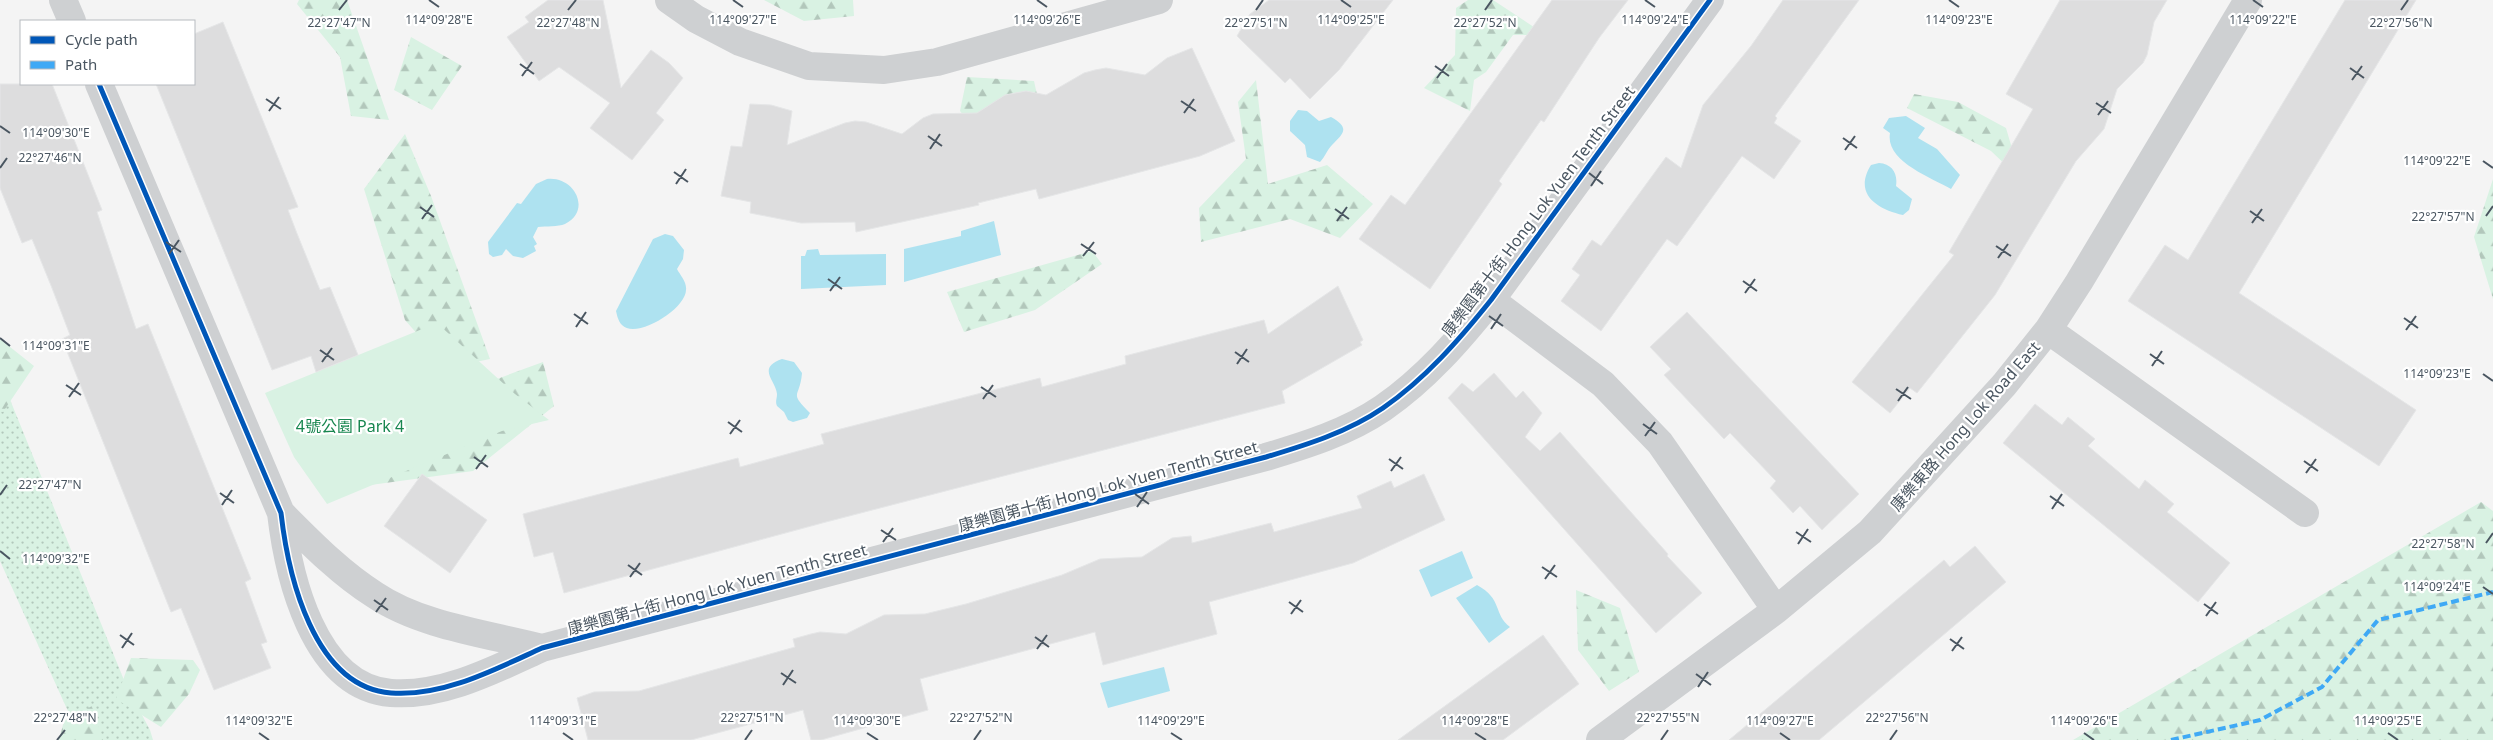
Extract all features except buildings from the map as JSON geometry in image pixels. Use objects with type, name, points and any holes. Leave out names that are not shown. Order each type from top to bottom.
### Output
[{"type":"street","points":[[63,0],[72,20]]},
{"type":"street","points":[[669,0],[696,20],[740,42],[809,66],[884,70],[937,62],[1159,0]]},
{"type":"street","name":"康樂園第十街 Hong Lok Yuen Tenth Street","points":[[99,85],[281,513],[285,547],[292,578],[317,638],[330,660],[348,676],[369,688],[389,693],[412,693],[451,685],[492,671],[542,648],[1308,445],[1348,427],[1382,408],[1438,362],[1491,300],[1710,0]]},
{"type":"street","name":"康樂東路 Hong Lok Road East","points":[[1600,740],[1776,610],[1870,532],[2004,385],[2048,330],[2109,234],[2248,0]]},
{"type":"street","points":[[1491,300],[1603,384],[1660,443],[1776,610]]},
{"type":"street","points":[[2048,330],[2305,514]]},
{"type":"street","name":"康樂園第十街 Hong Lok Yuen Tenth Street","points":[[281,513],[318,550],[376,596],[409,613],[542,648]]},
{"type":"green space","points":[[299,0],[347,0],[389,120],[351,116],[340,57],[297,4]]},
{"type":"green space","points":[[764,0],[853,0],[854,16],[804,21]]},
{"type":"green space","points":[[1468,0],[1493,0],[1546,35],[1513,35],[1486,72],[1474,80],[1470,111],[1424,88],[1455,55],[1456,8]]},
{"type":"green space","points":[[411,37],[462,66],[432,110],[394,90]]},
{"type":"green space","points":[[967,77],[1034,81],[1041,113],[983,140],[960,111]]},
{"type":"green space","points":[[1256,80],[1268,184],[1327,165],[1373,204],[1340,238],[1290,219],[1201,242],[1199,208],[1246,159],[1238,102]]},
{"type":"green space","points":[[1914,94],[1958,102],[2006,128],[2016,162],[2012,171],[1991,151],[1907,108]]},
{"type":"green space","points":[[405,134],[431,196],[490,359],[447,368],[405,320],[364,189]]},
{"type":"green space","points":[[2493,179],[2493,299],[2474,237]]},
{"type":"green space","points":[[1092,251],[1102,264],[1035,310],[964,332],[947,292]]},
{"type":"green space","name":"4號公園 Park 4","points":[[437,323],[515,394],[549,420],[502,431],[327,504],[294,457],[265,393]]},
{"type":"green space","points":[[0,339],[34,366],[3,412],[0,411]]},
{"type":"green space","points":[[543,362],[554,406],[473,471],[356,487],[475,387]]},
{"type":"green space","points":[[0,375],[126,685],[150,730],[153,740],[81,740],[0,561]]},
{"type":"green space","points":[[2481,502],[2493,511],[2493,740],[2073,740]]},
{"type":"green space","points":[[1576,590],[1620,608],[1639,672],[1609,691],[1578,650]]},
{"type":"green space","points":[[131,658],[193,660],[200,670],[189,694],[161,727],[116,699]]},
{"type":"green space","points":[[92,706],[103,740],[59,740],[64,721]]},
{"type":"water","points":[[1298,110],[1307,111],[1319,121],[1331,117],[1341,124],[1343,128],[1342,134],[1320,162],[1307,157],[1305,145],[1290,131],[1290,121]]},
{"type":"water","points":[[1906,116],[1925,128],[1918,138],[1937,149],[1960,175],[1951,189],[1911,167],[1894,152],[1890,143],[1890,133],[1883,128],[1889,118]]},
{"type":"water","points":[[1879,163],[1891,167],[1895,173],[1896,186],[1912,199],[1909,210],[1903,215],[1885,209],[1870,199],[1866,192],[1866,175],[1871,165]]},
{"type":"water","points":[[547,179],[557,180],[572,188],[579,203],[578,211],[565,224],[538,227],[533,237],[537,244],[534,246],[536,251],[523,258],[513,256],[506,249],[502,255],[493,257],[489,254],[488,242],[517,203],[521,204],[536,184]]},
{"type":"water","points":[[994,221],[1001,255],[904,282],[904,249],[961,236],[961,231]]},
{"type":"water","points":[[665,234],[673,236],[684,250],[683,259],[677,269],[685,284],[684,298],[678,306],[659,320],[638,329],[629,329],[622,325],[616,311],[653,239]]},
{"type":"water","points":[[818,249],[820,255],[886,254],[886,285],[801,289],[801,256],[805,256],[807,250]]},
{"type":"water","points":[[782,359],[794,362],[802,373],[797,398],[810,413],[807,418],[793,422],[788,420],[784,412],[777,406],[776,389],[769,371],[770,366]]},
{"type":"water","points":[[1462,551],[1473,578],[1431,597],[1419,570]]},
{"type":"water","points":[[1477,585],[1491,596],[1501,617],[1510,627],[1489,643],[1456,598]]},
{"type":"water","points":[[1164,667],[1170,691],[1108,708],[1100,683]]},
{"type":"marked path","points":[[2171,740],[2260,720],[2322,687],[2378,620],[2493,592]]},
{"type":"cycle path","points":[[99,85],[281,513],[290,566],[309,624],[324,649],[342,671],[364,686],[391,693],[411,693],[430,691],[469,680],[542,648],[1266,457],[1311,443],[1370,417],[1398,397],[1427,372],[1479,315],[1710,0]]}]
